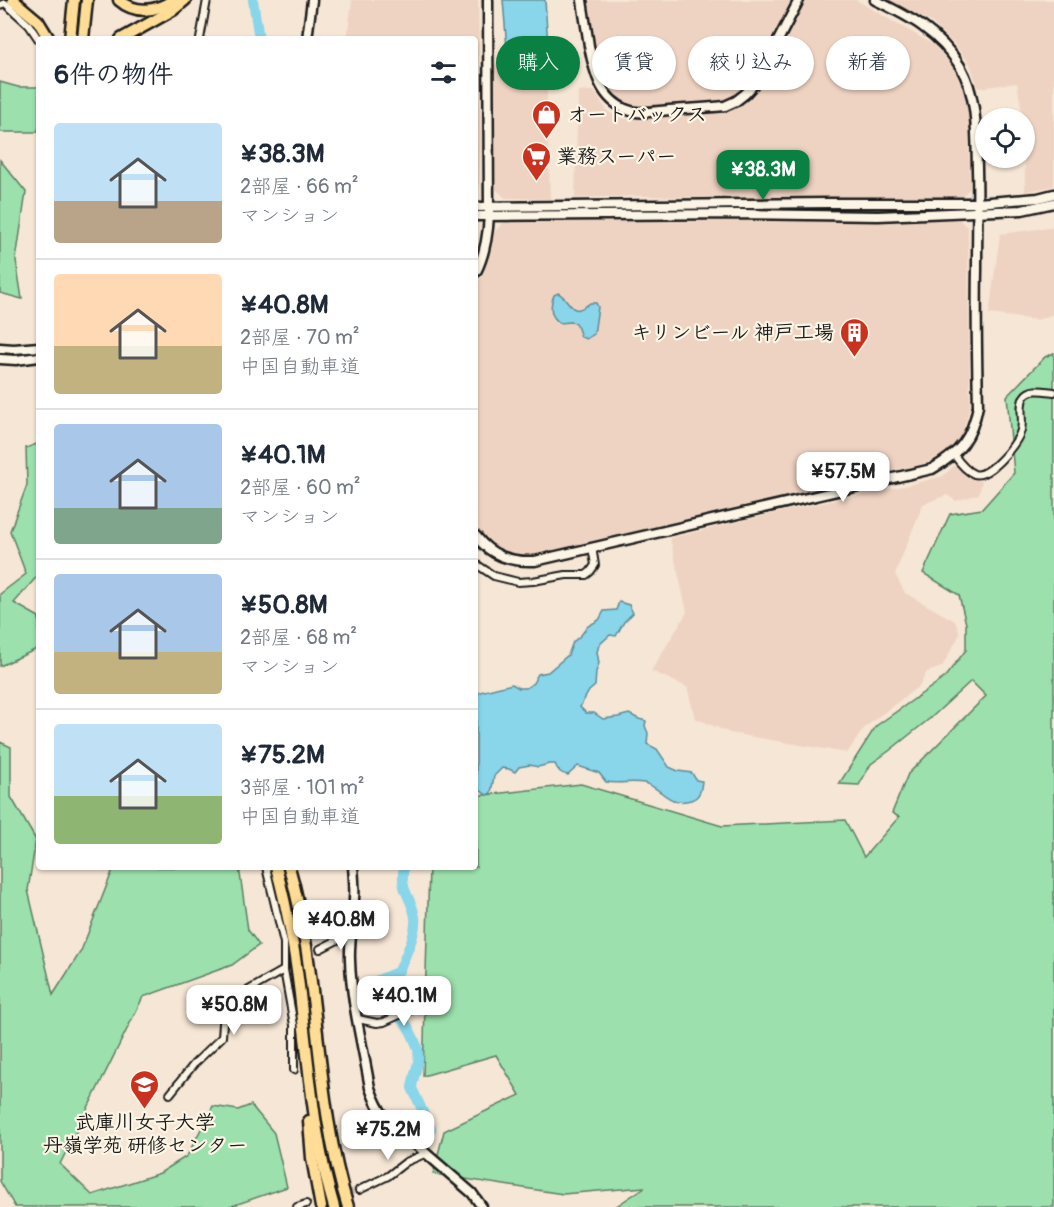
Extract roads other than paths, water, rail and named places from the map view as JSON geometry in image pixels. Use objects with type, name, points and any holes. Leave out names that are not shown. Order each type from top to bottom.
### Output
[{"type":"highway","points":[[13,0],[38,21],[47,36]]},
{"type":"highway","points":[[70,36],[74,0]]},
{"type":"highway","points":[[83,36],[87,0]]},
{"type":"highway","points":[[119,0],[133,9],[147,11],[165,6],[173,0]]},
{"type":"highway","points":[[126,36],[173,10],[184,0]]},
{"type":"highway","points":[[277,870],[292,941],[318,1138],[334,1207]]},
{"type":"highway","points":[[290,870],[308,957],[331,1140],[348,1207]]},
{"type":"highway","points":[[306,1051],[312,1158],[321,1207]]},
{"type":"street","points":[[201,36],[207,0]]},
{"type":"street","points":[[307,36],[312,0]]},
{"type":"street","points":[[478,267],[486,244],[489,211],[488,0]]},
{"type":"street","points":[[582,0],[596,77],[609,98],[618,105],[628,110],[642,112],[725,106],[736,101],[757,81],[799,0]]},
{"type":"street","points":[[478,539],[500,556],[524,562],[535,561],[932,469],[954,455],[969,435],[975,422],[978,406],[976,293],[978,208],[975,110],[966,79],[948,49],[933,34],[909,17],[875,0]]},
{"type":"street","points":[[0,5],[5,3],[36,36]]},
{"type":"street","points":[[978,208],[1054,194]]},
{"type":"street","points":[[478,208],[489,211],[830,203],[1022,210],[1054,203]]},
{"type":"street","points":[[478,215],[489,211]]},
{"type":"street","points":[[0,348],[14,350],[36,347]]},
{"type":"street","points":[[0,358],[16,360],[36,357]]},
{"type":"street","points":[[954,455],[966,469],[975,474],[989,471],[1016,441],[1021,432],[1023,397],[1028,392],[1036,390],[1054,392]]},
{"type":"street","points":[[478,565],[494,576],[518,582],[566,575],[581,576],[590,572],[595,565],[592,547]]},
{"type":"street","points":[[267,870],[284,943],[284,970],[294,1025],[294,1070]]},
{"type":"street","points":[[353,870],[354,901],[350,959],[352,986],[370,1088],[385,1118],[472,1193],[482,1207]]},
{"type":"street","points":[[320,949],[351,933]]},
{"type":"street","points":[[170,1094],[222,1037],[224,1010],[231,1000],[284,970]]},
{"type":"street","points":[[358,1019],[377,1023],[389,1020],[417,1007],[416,996]]},
{"type":"street","points":[[359,1190],[388,1176],[406,1162],[427,1153]]},
{"type":"street","points":[[297,1207],[306,1204]]},
{"type":"water","points":[[503,0],[545,0],[547,36],[506,36]]},
{"type":"water","points":[[558,293],[575,309],[596,303],[598,307],[594,334],[586,339],[581,337],[576,323],[560,323],[556,320],[551,306],[554,295]]},
{"type":"water","points":[[619,602],[629,605],[633,613],[624,622],[616,636],[610,635],[599,645],[595,686],[589,691],[580,707],[586,713],[594,713],[603,719],[629,714],[646,721],[647,744],[657,749],[669,767],[692,773],[696,780],[702,781],[698,795],[691,800],[676,801],[644,783],[606,782],[599,773],[578,766],[566,775],[557,769],[555,764],[519,767],[515,772],[502,768],[494,776],[491,793],[487,795],[478,791],[478,692],[512,684],[519,688],[526,688],[533,683],[538,674],[548,672],[568,655],[573,642],[588,626],[599,620],[604,611],[616,610]]},
{"type":"waterway","points":[[253,0],[259,36]]},
{"type":"waterway","points":[[404,870],[404,888],[415,917],[414,930],[399,971],[378,980],[377,984],[384,1002],[392,1013],[404,1021],[417,1046],[418,1062],[412,1088],[431,1129]]},
{"type":"tunnel","points":[[284,970],[320,949]]},
{"type":"tunnel","points":[[331,1197],[359,1190]]},
{"type":"place","name":"オートバックス","points":[[546,140]]},
{"type":"place","name":"業務スーパー","points":[[536,182]]},
{"type":"place","name":"キリンビール 神戸工場","points":[[855,358]]},
{"type":"place","name":"武庫川女子大学 丹嶺学苑 研修センター","points":[[145,1110]]}]
